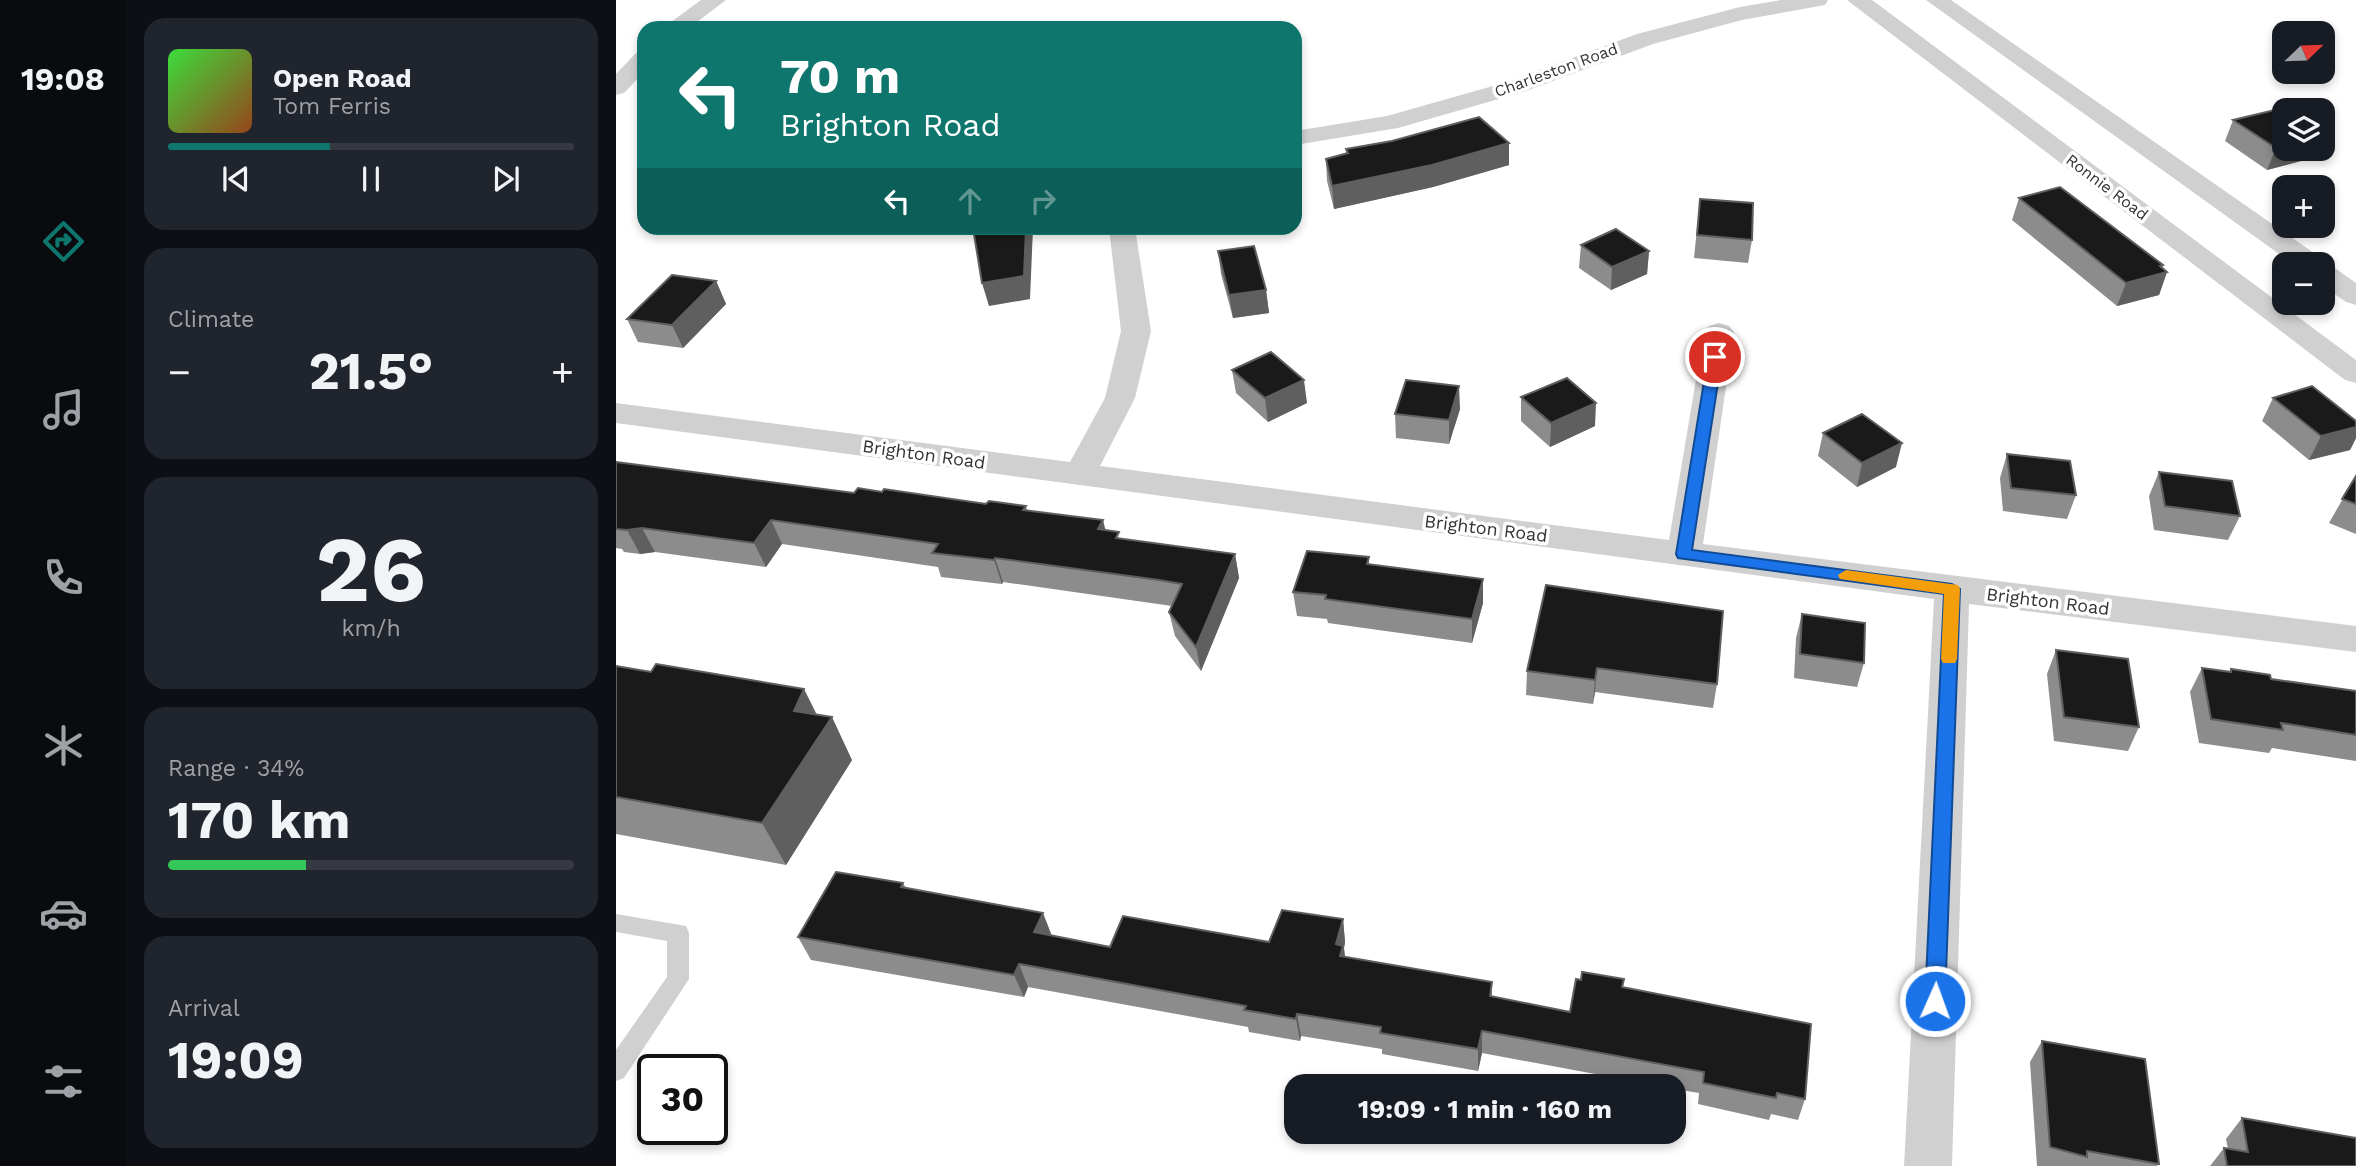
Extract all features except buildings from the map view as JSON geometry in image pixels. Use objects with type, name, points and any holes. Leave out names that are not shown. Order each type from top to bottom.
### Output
[{"type":"street","points":[[684,21],[716,0]]},
{"type":"street","name":"Charleston Road","points":[[1302,137],[1389,123],[1515,87],[1645,39],[1740,14],[1817,0]]},
{"type":"street","name":"Ronnie Road","points":[[1858,0],[2356,374]]},
{"type":"street","points":[[1937,0],[2294,252]]},
{"type":"street","points":[[616,88],[637,66]]},
{"type":"street","points":[[1079,475],[1120,398],[1136,331],[1123,235]]},
{"type":"street","points":[[2335,281],[2356,296]]},
{"type":"street","points":[[1684,554],[1719,332]]},
{"type":"street","name":"Brighton Road","points":[[616,413],[1952,589],[2356,639]]},
{"type":"street","points":[[1928,1166],[1952,589]]},
{"type":"lane","points":[[616,923],[678,933],[678,979],[616,1070]]},
{"type":"slow traffic","points":[[1846,575],[1952,589],[1949,659]]},
{"type":"route","points":[[1715,357],[1684,554],[1952,589],[1935,1001]]}]
